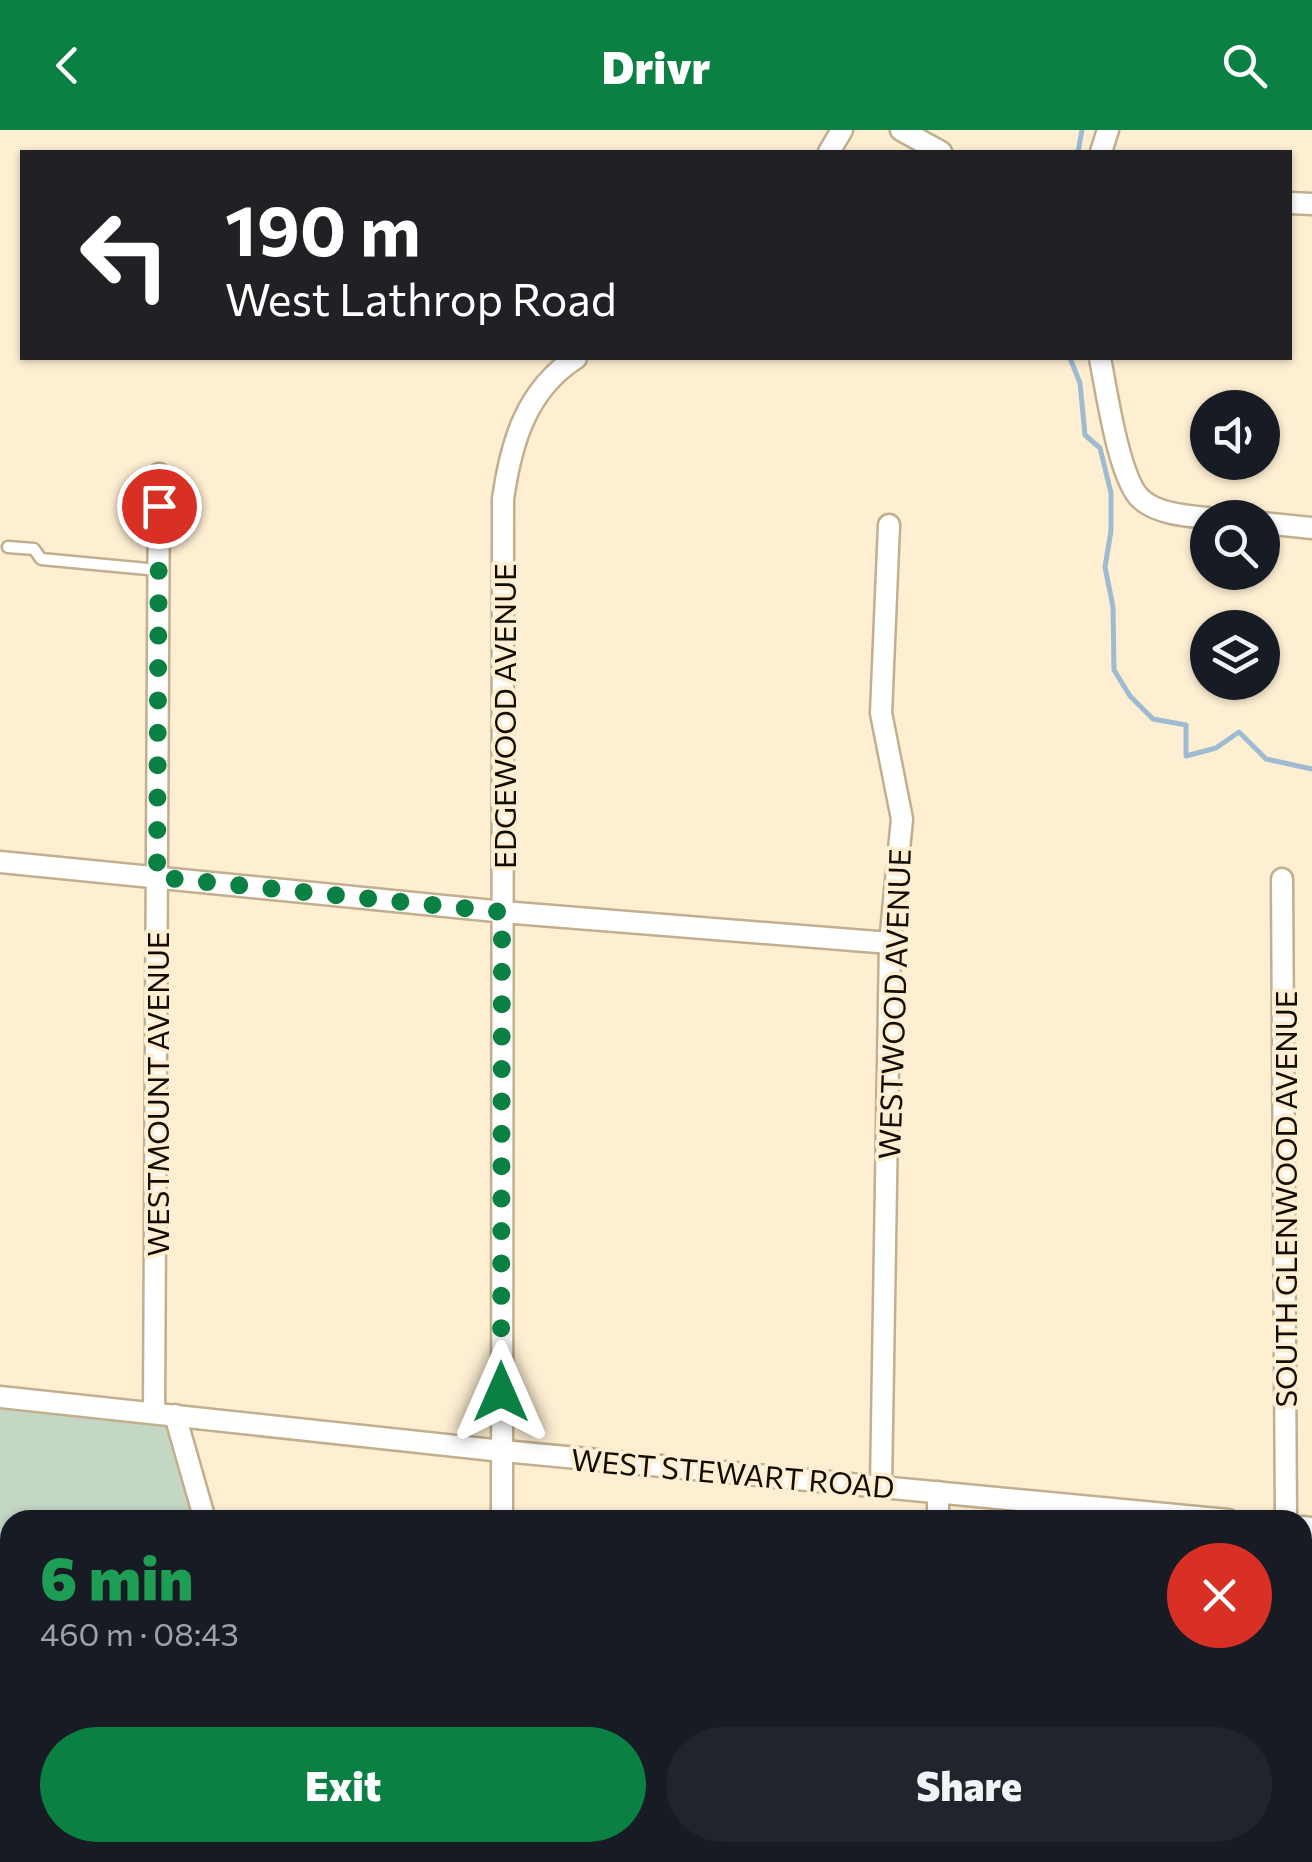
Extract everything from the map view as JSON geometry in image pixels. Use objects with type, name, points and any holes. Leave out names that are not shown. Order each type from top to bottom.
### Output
[{"type":"street","points":[[901,130],[937,150]]},
{"type":"street","name":"EDGEWOOD AVENUE","points":[[502,1510],[503,499],[520,421],[555,371],[573,360]]},
{"type":"street","points":[[1100,360],[1123,467],[1140,499],[1167,512],[1190,515]]},
{"type":"street","name":"WESTMOUNT AVENUE","points":[[159,474],[157,877],[165,1414],[201,1510]]},
{"type":"street","name":"WESTWOOD AVENUE","points":[[881,1486],[890,943],[902,819],[881,712],[889,525]]},
{"type":"street","points":[[1280,525],[1312,528]]},
{"type":"street","points":[[0,862],[502,912],[890,943]]},
{"type":"street","name":"SOUTH GLENWOOD AVENUE","points":[[1282,879],[1286,1510]]},
{"type":"street","name":"WEST STEWART ROAD","points":[[0,1397],[1124,1510]]},
{"type":"street","points":[[938,1492],[938,1510]]},
{"type":"lane","points":[[8,548],[34,549],[41,559],[54,562],[96,562],[159,570]]},
{"type":"green space","points":[[0,1397],[175,1415],[200,1510],[0,1510]]},
{"type":"waterway","points":[[1078,150],[1082,130]]},
{"type":"waterway","points":[[1071,360],[1080,383],[1085,435],[1100,448],[1111,493],[1111,531],[1105,567],[1113,607],[1114,670],[1130,696],[1153,719],[1186,725],[1186,756],[1216,748],[1239,732],[1266,759],[1312,769]]},
{"type":"route","points":[[159,506],[157,877],[502,912],[501,1392]]}]
